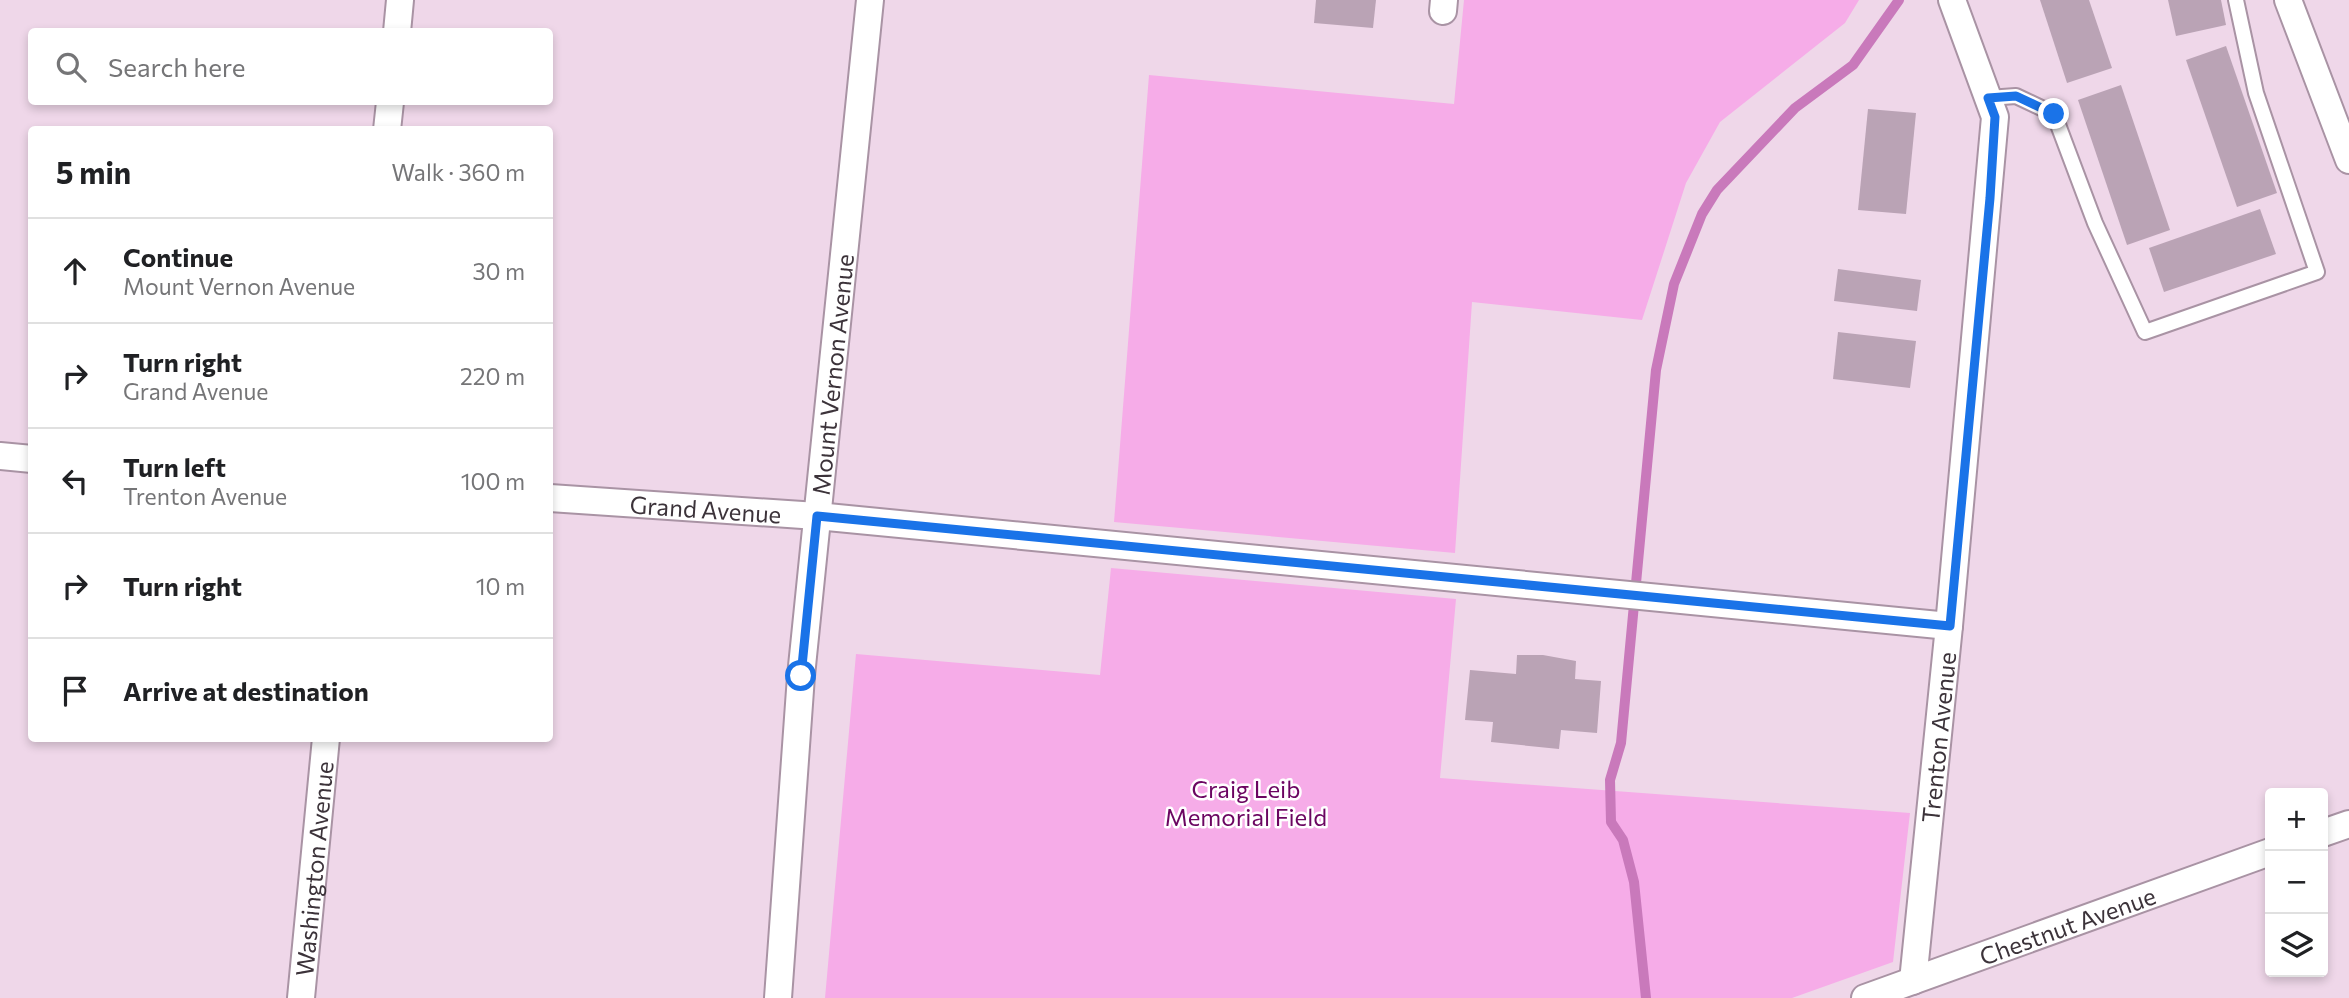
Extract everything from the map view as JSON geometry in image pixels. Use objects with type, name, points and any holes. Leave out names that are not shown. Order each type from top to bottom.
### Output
[{"type":"street","points":[[397,28],[400,0]]},
{"type":"street","name":"Mount Vernon Avenue","points":[[778,998],[801,676],[870,0]]},
{"type":"street","name":"Trenton Avenue","points":[[1913,981],[1950,626],[1990,198],[1995,117],[1952,0]]},
{"type":"street","points":[[2288,0],[2349,160]]},
{"type":"street","points":[[387,126],[390,105]]},
{"type":"street","points":[[0,456],[28,459]]},
{"type":"street","name":"Grand Avenue","points":[[553,498],[817,516],[1950,626]]},
{"type":"street","name":"Washington Avenue","points":[[301,998],[326,742]]},
{"type":"street","points":[[2328,832],[2349,824]]},
{"type":"street","name":"Chestnut Avenue","points":[[1865,998],[2265,854]]},
{"type":"lane","points":[[1988,98],[2016,96],[2054,114],[2095,223],[2145,332],[2317,272],[2256,93],[2236,0]]},
{"type":"green space","points":[[1464,0],[1859,0],[1845,23],[1720,122],[1686,183],[1642,320],[1472,302],[1455,553],[1114,522],[1149,75],[1454,104]]},
{"type":"green space","name":"Craig Leib Memorial Field","points":[[1111,568],[1456,599],[1440,778],[1910,813],[1893,962],[1792,998],[825,998],[856,654],[1100,675]]},
{"type":"building","points":[[1316,0],[1376,0],[1373,28],[1314,23]]},
{"type":"building","points":[[2040,0],[2089,0],[2112,68],[2067,83]]},
{"type":"building","points":[[2168,0],[2221,0],[2226,25],[2176,36]]},
{"type":"building","points":[[2226,46],[2277,193],[2237,207],[2186,60]]},
{"type":"building","points":[[2121,85],[2170,230],[2127,245],[2078,100]]},
{"type":"building","points":[[1868,109],[1916,113],[1906,214],[1858,210]]},
{"type":"building","points":[[2260,209],[2276,254],[2164,292],[2149,248]]},
{"type":"building","points":[[1838,269],[1921,280],[1917,311],[1834,301]]},
{"type":"building","points":[[1838,332],[1916,341],[1910,388],[1833,379]]},
{"type":"building","points":[[1517,655],[1543,655],[1576,661],[1575,679],[1601,681],[1597,733],[1561,730],[1559,749],[1491,742],[1493,722],[1465,720],[1470,670],[1516,674]]},
{"type":"waterway","points":[[1646,998],[1634,882],[1623,840],[1611,822],[1610,780],[1621,743],[1656,370],[1674,284],[1702,214],[1717,190],[1795,108],[1853,65],[1899,0]]},
{"type":"route","points":[[801,676],[817,516],[1950,626],[1990,198],[1995,117],[1988,98],[2016,96],[2054,114]]}]
